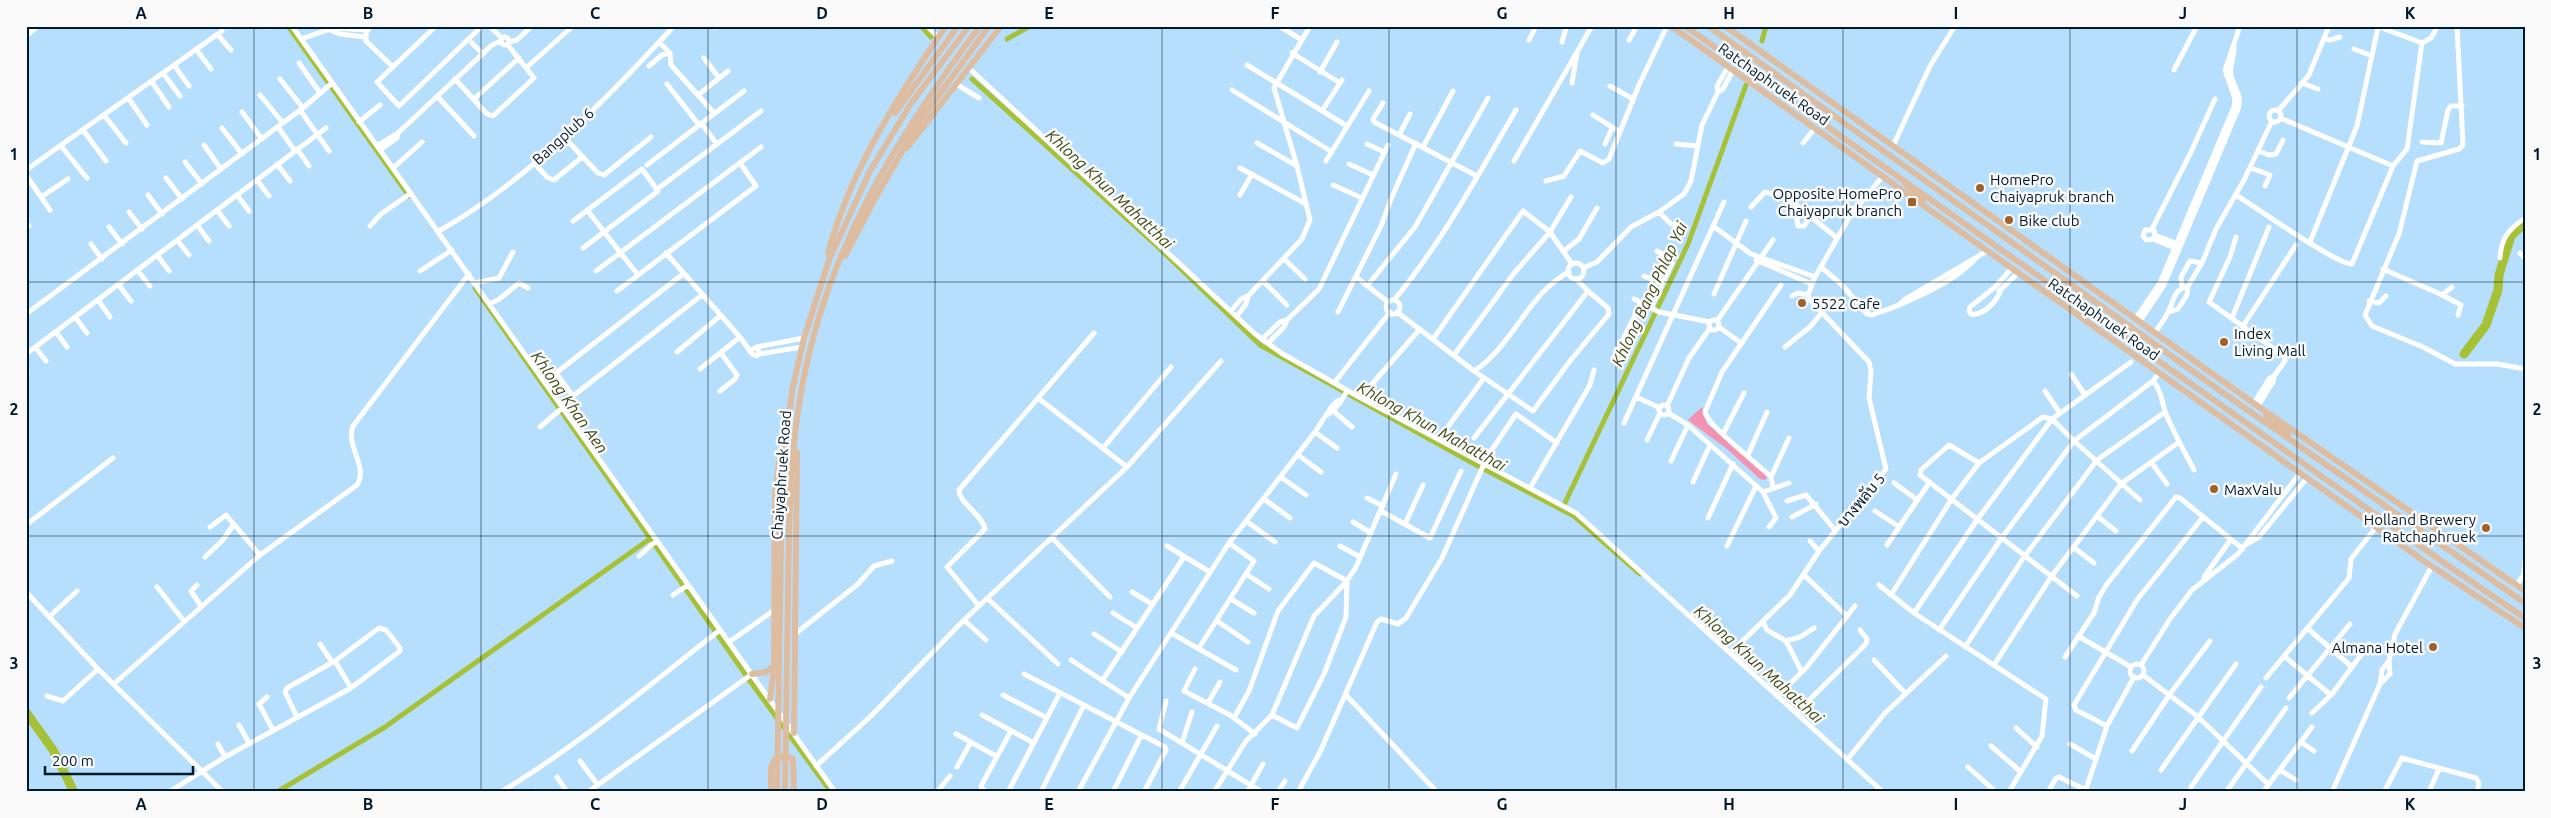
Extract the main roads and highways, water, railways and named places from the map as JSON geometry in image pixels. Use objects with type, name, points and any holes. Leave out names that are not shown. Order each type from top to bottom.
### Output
[{"type":"main road","points":[[817,293],[843,207],[874,143],[899,98],[946,26]]},
{"type":"main road","points":[[874,143],[910,90],[958,26]]},
{"type":"main road","name":"Chaiyaphruek Road","points":[[777,792],[782,476],[789,416],[804,338],[817,293],[838,237],[866,178],[895,128],[969,26]]},
{"type":"main road","name":"Chaiyaphruek Road","points":[[785,792],[791,478],[797,416],[814,335],[832,282],[867,198],[905,131],[980,26]]},
{"type":"main road","points":[[832,282],[886,178],[928,108],[989,26]]},
{"type":"main road","points":[[886,178],[1002,26]]},
{"type":"main road","name":"Ratchaphruek Road","points":[[1669,26],[1951,224],[2298,475],[2307,478],[2432,566],[2525,627]]},
{"type":"main road","name":"Ratchaphruek Road","points":[[1685,26],[2440,560],[2525,618]]},
{"type":"main road","name":"Ratchaphruek Road","points":[[1708,26],[2296,444],[2525,603]]},
{"type":"main road","name":"Ratchaphruek Road","points":[[1725,26],[2255,404],[2525,591]]},
{"type":"main road","points":[[1737,48],[1782,68]]},
{"type":"main road","points":[[1733,70],[1769,86]]},
{"type":"main road","points":[[1903,179],[1910,190],[1951,224]]},
{"type":"main road","points":[[2255,404],[2296,444]]},
{"type":"main road","points":[[770,699],[774,680],[773,611],[776,475],[789,416]]},
{"type":"main road","points":[[794,733],[797,416]]},
{"type":"main road","points":[[747,677],[766,672],[774,666]]},
{"type":"main road","points":[[774,680],[779,691],[786,691],[792,685],[794,676]]},
{"type":"main road","points":[[771,792],[771,767],[774,759],[780,756],[792,759],[794,792]]},
{"type":"waterway","name":"Khlong Khan Aen","points":[[288,26],[409,196]]},
{"type":"waterway","name":"Khlong Khun Mahatthai","points":[[921,26],[931,37]]},
{"type":"waterway","points":[[1007,39],[1030,26]]},
{"type":"waterway","name":"Khlong Bang Phlap Yai","points":[[1762,41],[1766,26]]},
{"type":"waterway","name":"Khlong Khun Mahatthai","points":[[972,79],[1157,246],[1260,345],[1478,466],[1574,516],[1640,574]]},
{"type":"waterway","name":"Khlong Bang Phlap Yai","points":[[1562,509],[1688,244],[1746,85]]},
{"type":"waterway","points":[[2464,354],[2486,325],[2498,290],[2499,275],[2511,236],[2525,223]]},
{"type":"waterway","name":"Khlong Khan Aen","points":[[475,288],[750,681],[831,792]]},
{"type":"waterway","points":[[277,792],[385,727],[651,538]]},
{"type":"waterway","points":[[26,712],[53,750],[74,792]]},
{"type":"place","name":"HomePro Chaiyapruk branch","points":[[1980,188]]},
{"type":"place","name":"Opposite HomePro Chaiyapruk branch","points":[[1912,202]]},
{"type":"place","name":"Bike club","points":[[2009,220]]},
{"type":"place","name":"5522 Cafe","points":[[1802,303]]},
{"type":"place","name":"Index Living Mall","points":[[2224,342]]},
{"type":"place","name":"MaxValu","points":[[2214,489]]},
{"type":"place","name":"Holland Brewery Ratchaphruek","points":[[2486,528]]},
{"type":"place","name":"Almana Hotel","points":[[2433,647]]}]
